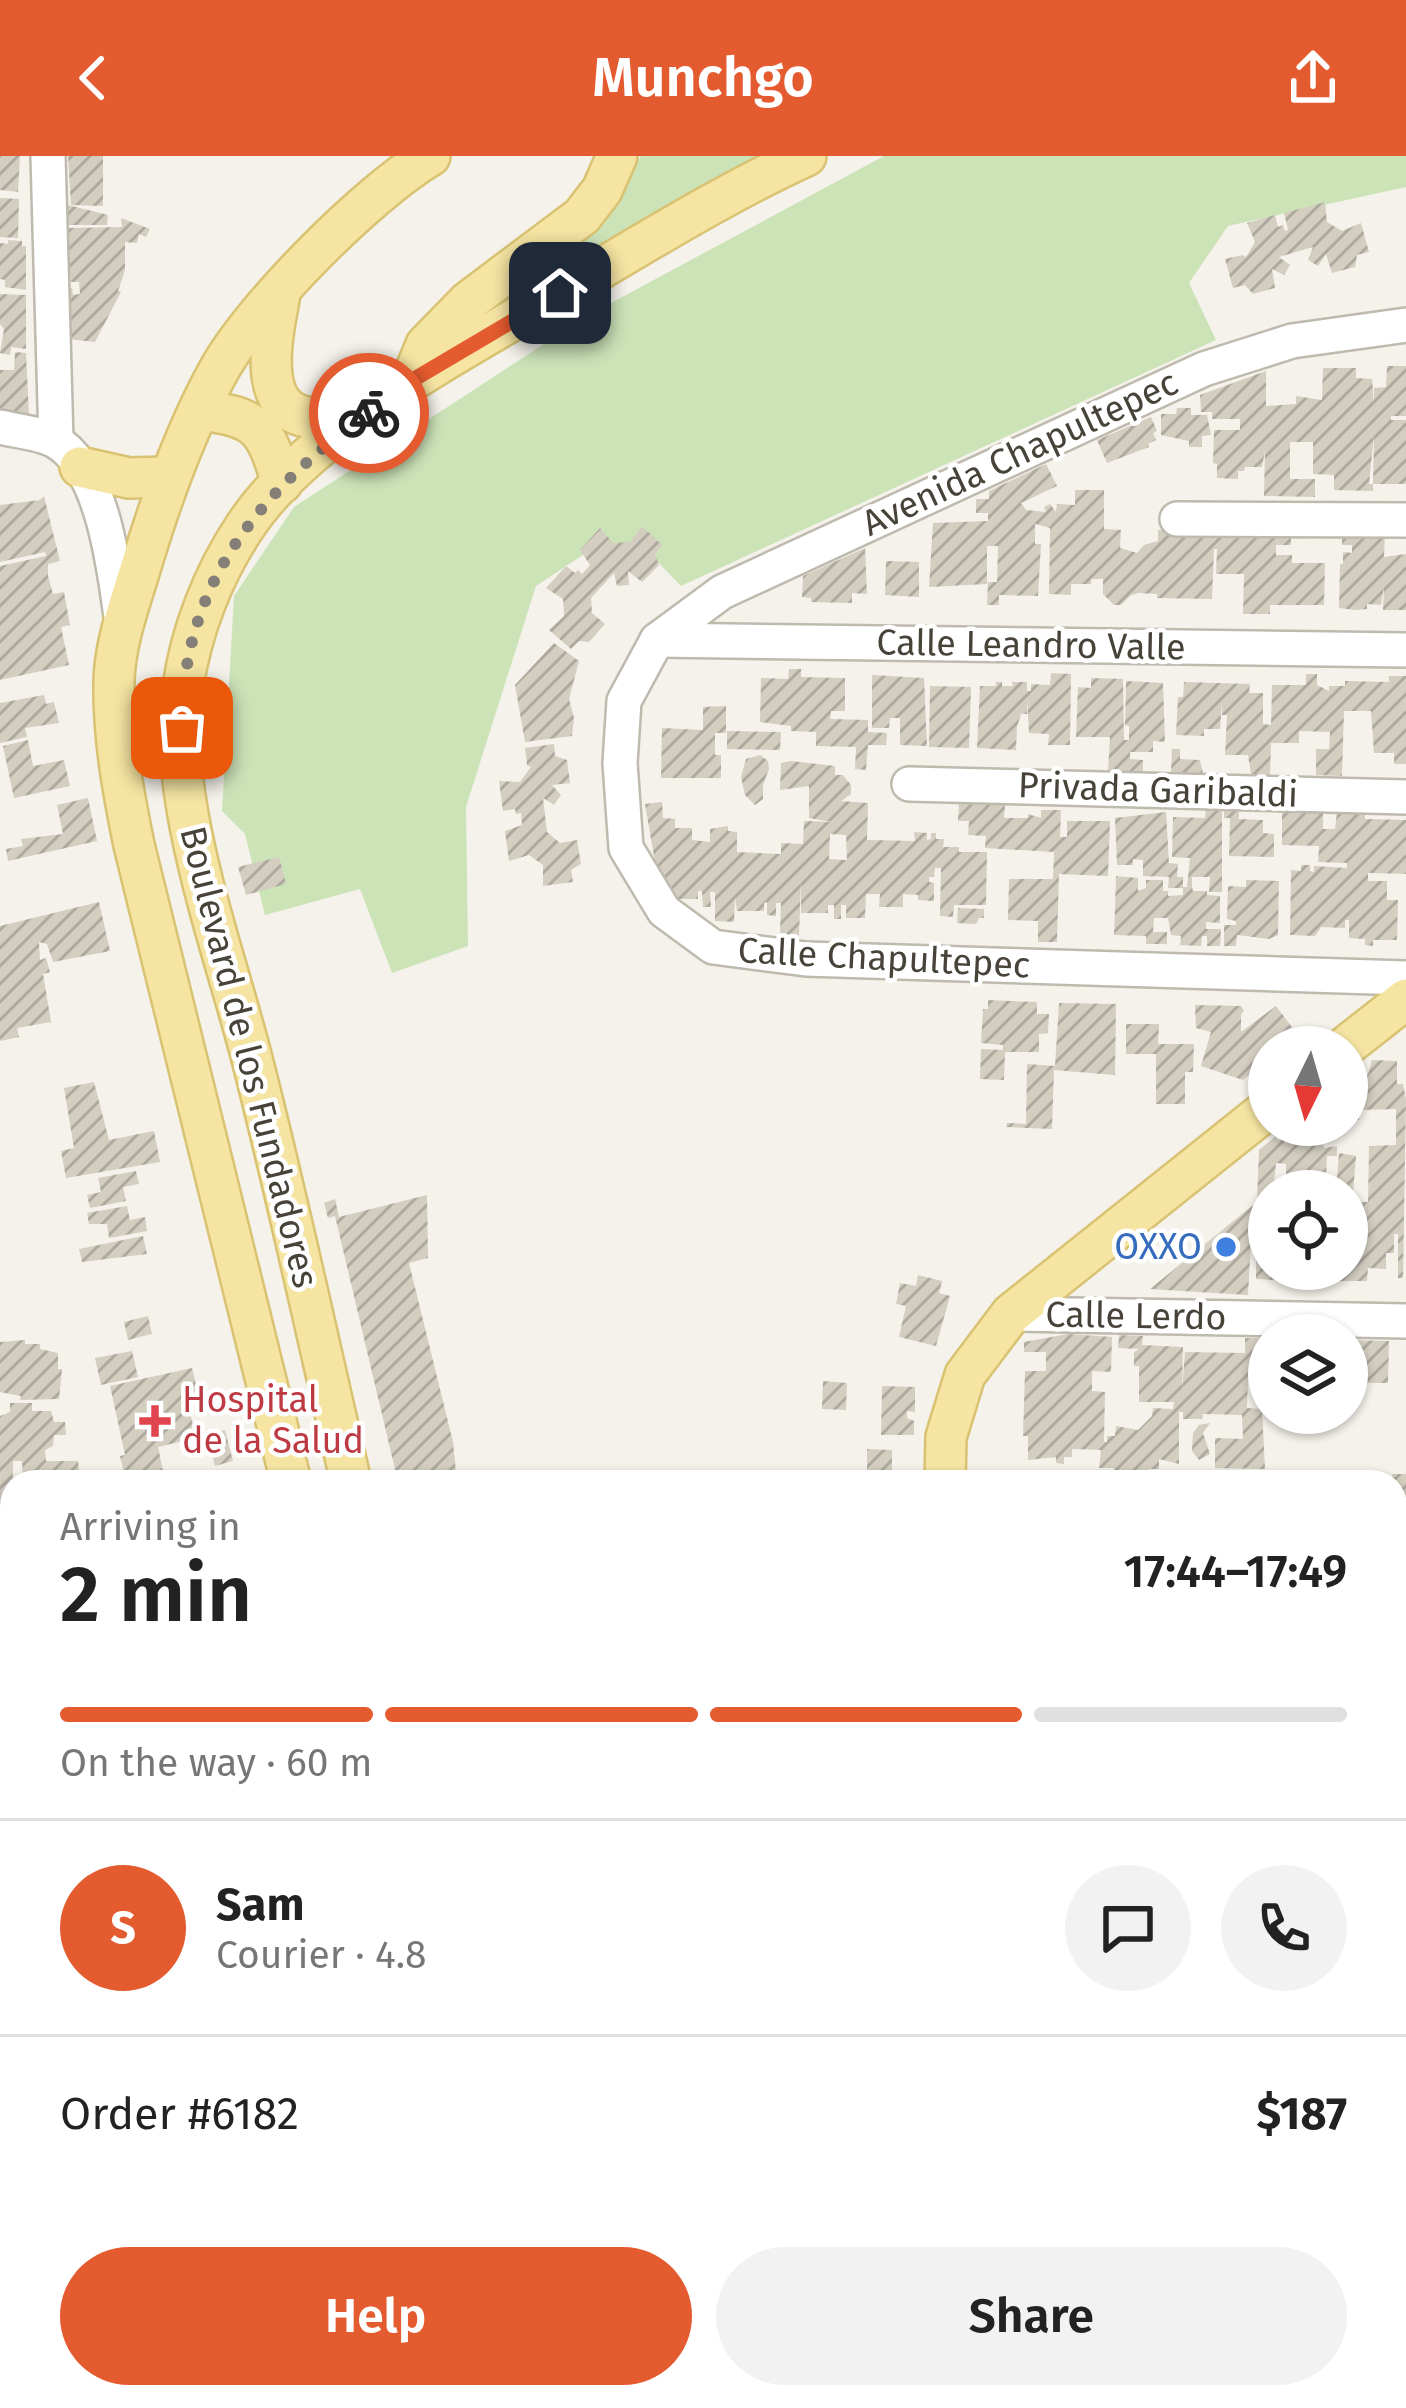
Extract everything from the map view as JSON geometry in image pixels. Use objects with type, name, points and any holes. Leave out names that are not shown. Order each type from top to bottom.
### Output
[{"type":"main road","name":"Boulevard de los Fundadores","points":[[289,1470],[122,784],[114,678],[123,626],[170,477],[219,369],[280,294],[376,195],[430,156]]},
{"type":"main road","points":[[411,381],[426,345],[469,302],[582,216],[602,190],[617,156]]},
{"type":"main road","name":"Boulevard de los Fundadores","points":[[348,1470],[254,1064],[192,832],[182,766],[182,691],[199,619],[245,525],[326,444],[411,381],[746,183],[806,156]]},
{"type":"main road","points":[[280,294],[271,374],[284,404],[294,414],[318,418],[376,408]]},
{"type":"main road","points":[[201,410],[246,418],[260,428],[270,443],[282,483]]},
{"type":"main road","points":[[68,454],[129,478],[170,477]]},
{"type":"main road","points":[[1368,1029],[1406,999]]},
{"type":"main road","points":[[945,1470],[946,1437],[965,1375],[1010,1313],[1248,1125]]},
{"type":"street","points":[[47,156],[68,454],[101,516],[123,626]]},
{"type":"street","name":"Avenida Chapultepec","points":[[657,640],[722,592],[1204,369],[1292,340],[1406,325]]},
{"type":"street","points":[[0,427],[68,454]]},
{"type":"street","points":[[1177,519],[1406,520]]},
{"type":"street","name":"Calle Leandro Valle","points":[[657,640],[1406,650]]},
{"type":"street","name":"Calle Chapultepec","points":[[657,640],[624,701],[620,764],[626,848],[664,911],[713,947],[806,959],[1406,978]]},
{"type":"street","name":"Privada Garibaldi","points":[[909,784],[1406,797]]},
{"type":"street","name":"Calle Lerdo","points":[[1010,1313],[1406,1321]]},
{"type":"green space","points":[[641,156],[773,156],[477,319],[579,243],[582,216],[609,215]]},
{"type":"green space","points":[[884,156],[1406,156],[1406,187],[1228,226],[1189,283],[1216,340],[681,586],[650,554],[592,549],[536,586],[466,807],[468,946],[392,973],[360,889],[265,915],[245,834],[222,811],[234,596],[294,507],[587,316]]},
{"type":"building","points":[[0,156],[20,156],[18,192],[0,190]]},
{"type":"building","points":[[68,156],[103,156],[103,206],[71,205]]},
{"type":"building","points":[[0,198],[19,199],[18,238],[0,237]]},
{"type":"building","points":[[1325,202],[1327,222],[1342,231],[1361,223],[1369,252],[1357,255],[1355,267],[1332,273],[1326,254],[1318,266],[1308,260],[1313,247],[1279,257],[1290,265],[1284,275],[1272,269],[1275,288],[1253,294],[1245,285],[1233,288],[1225,259],[1246,257],[1255,242],[1247,223],[1275,215],[1278,227],[1283,225],[1285,231],[1284,213]]},
{"type":"building","points":[[68,205],[108,215],[107,225],[68,225]]},
{"type":"building","points":[[121,218],[150,229],[146,237],[139,234],[137,243],[125,242],[121,292],[95,342],[67,339],[68,289],[72,288],[73,295],[80,294],[79,282],[71,282],[69,272],[68,228],[122,227]]},
{"type":"building","points":[[8,240],[26,246],[26,290],[5,287],[5,280],[0,279],[0,243],[8,244]]},
{"type":"building","points":[[0,294],[26,295],[26,349],[11,347],[10,355],[0,353],[4,329]]},
{"type":"building","points":[[15,352],[26,353],[29,415],[0,414],[0,370],[14,370]]},
{"type":"building","points":[[1387,366],[1406,366],[1406,416],[1391,416],[1391,420],[1406,420],[1406,484],[1373,484],[1373,491],[1334,490],[1334,475],[1313,474],[1313,442],[1290,442],[1290,479],[1315,479],[1315,497],[1264,496],[1265,451],[1262,467],[1245,467],[1238,471],[1238,479],[1217,478],[1214,430],[1240,430],[1240,419],[1212,419],[1212,412],[1201,412],[1200,395],[1266,371],[1266,406],[1296,404],[1296,396],[1322,400],[1323,368],[1356,368],[1356,378],[1372,379],[1374,404],[1374,388],[1386,387]],"holes":[[[1374,435],[1373,484],[1369,484]]]},
{"type":"building","points":[[1177,408],[1191,408],[1191,415],[1207,415],[1211,435],[1202,436],[1202,447],[1189,447],[1189,441],[1161,435],[1161,414],[1176,414]]},
{"type":"building","points":[[1151,417],[1156,440],[1107,463],[1097,440]]},
{"type":"building","points":[[1046,464],[1057,486],[1021,503],[1026,510],[1046,512],[1044,507],[1050,504],[1056,512],[1057,504],[1075,505],[1075,490],[1104,490],[1104,529],[1121,530],[1120,548],[1137,553],[1158,541],[1158,530],[1291,532],[1291,545],[1276,545],[1276,555],[1292,555],[1292,563],[1325,563],[1324,605],[1270,605],[1270,614],[1243,614],[1244,574],[1216,574],[1217,549],[1212,599],[1139,593],[1114,605],[1103,594],[1103,579],[1071,584],[1071,595],[1049,594],[1050,528],[1035,524],[1035,544],[1041,544],[1038,596],[999,595],[999,605],[987,605],[988,582],[997,582],[998,546],[987,546],[987,584],[929,587],[933,523],[988,521],[988,513],[976,513],[976,499],[989,499],[989,491]]},
{"type":"building","points":[[44,496],[60,561],[48,564],[48,576],[53,594],[64,592],[70,625],[61,627],[69,665],[0,680],[0,566],[46,556],[45,552],[0,562],[0,505]]},
{"type":"building","points":[[642,526],[662,545],[655,554],[659,565],[642,582],[628,571],[629,585],[617,586],[614,573],[591,598],[592,613],[605,624],[589,642],[579,641],[571,649],[549,630],[564,616],[563,599],[546,588],[566,566],[582,574],[590,565],[580,550],[600,528],[613,543],[630,542]]},
{"type":"building","points":[[1342,533],[1385,533],[1384,557],[1406,554],[1406,610],[1383,610],[1384,586],[1381,605],[1339,608],[1340,564],[1343,552],[1352,553],[1352,545],[1342,545]]},
{"type":"building","points":[[865,548],[867,594],[852,593],[852,603],[811,602],[802,597],[803,576]]},
{"type":"building","points":[[886,561],[919,562],[919,597],[885,595]]},
{"type":"building","points":[[554,643],[579,661],[569,699],[572,736],[525,742],[515,685]]},
{"type":"building","points":[[789,669],[801,669],[801,677],[845,678],[845,711],[831,711],[830,719],[868,720],[868,732],[887,733],[886,745],[868,745],[866,770],[855,769],[856,747],[816,746],[816,732],[760,722],[761,678],[788,679]]},
{"type":"building","points":[[1051,673],[1071,674],[1070,745],[1048,745],[1049,734],[1029,733],[1027,699],[1027,714],[1021,714],[1017,727],[1016,750],[977,748],[980,686],[1027,682],[1027,691],[1031,691],[1031,684],[1050,685]]},
{"type":"building","points":[[1306,674],[1317,674],[1317,685],[1329,691],[1329,686],[1345,686],[1345,681],[1389,682],[1389,676],[1406,676],[1406,764],[1394,764],[1394,753],[1374,753],[1371,711],[1344,711],[1342,776],[1316,775],[1316,749],[1329,749],[1330,732],[1299,731],[1299,743],[1271,743],[1270,775],[1251,774],[1248,755],[1225,755],[1227,715],[1222,715],[1222,700],[1220,729],[1204,729],[1204,736],[1176,735],[1178,697],[1183,697],[1184,682],[1250,684],[1249,693],[1263,693],[1263,724],[1271,725],[1272,685],[1306,685]]},
{"type":"building","points":[[872,675],[924,678],[927,746],[900,745],[900,718],[890,718],[889,728],[872,728]]},
{"type":"building","points":[[1091,678],[1123,679],[1124,740],[1129,740],[1126,681],[1163,683],[1165,742],[1153,741],[1153,752],[1130,752],[1130,759],[1143,760],[1143,772],[1108,771],[1110,737],[1076,737],[1078,687],[1091,688]]},
{"type":"building","points":[[930,686],[971,687],[969,748],[929,747]]},
{"type":"building","points":[[44,695],[46,704],[54,702],[59,723],[25,728],[27,737],[0,743],[0,703]]},
{"type":"building","points":[[726,706],[726,733],[715,733],[721,778],[661,778],[662,728],[703,730],[703,707]]},
{"type":"building","points":[[727,731],[781,732],[780,750],[727,749]]},
{"type":"building","points":[[28,740],[33,766],[64,760],[70,786],[14,798],[3,746]]},
{"type":"building","points":[[554,744],[555,756],[567,760],[570,783],[552,785],[561,795],[554,805],[543,798],[547,832],[560,843],[577,840],[581,864],[571,870],[573,882],[543,886],[543,865],[529,855],[509,861],[505,831],[522,825],[521,813],[503,811],[499,781],[520,782],[531,767],[525,748]]},
{"type":"building","points":[[1172,749],[1180,749],[1180,759],[1200,760],[1203,773],[1171,773]]},
{"type":"building","points":[[760,755],[769,769],[763,799],[755,805],[745,795],[741,777],[746,759]]},
{"type":"building","points":[[781,763],[835,766],[835,775],[843,775],[851,785],[851,794],[841,801],[868,803],[867,840],[915,841],[914,832],[927,833],[927,840],[936,833],[936,839],[944,839],[943,847],[987,852],[986,905],[954,905],[953,917],[940,916],[941,868],[929,877],[934,883],[934,901],[903,894],[903,907],[879,907],[880,894],[866,894],[865,918],[846,918],[846,905],[841,905],[841,919],[834,919],[834,905],[828,905],[828,913],[801,913],[801,880],[799,936],[780,934],[781,903],[776,903],[776,916],[767,915],[767,902],[764,911],[737,911],[735,897],[734,922],[715,921],[715,892],[710,892],[711,907],[703,907],[702,891],[698,899],[678,899],[655,862],[645,804],[662,802],[663,818],[675,819],[675,828],[692,828],[692,840],[710,842],[710,829],[728,826],[728,831],[737,832],[737,852],[781,854],[781,843],[803,844],[804,821],[832,822],[809,818],[809,786],[780,790]],"holes":[[[830,834],[846,835],[847,860],[829,859]]]},
{"type":"building","points":[[88,798],[97,841],[8,861],[6,849],[23,846],[21,839],[63,834],[57,805]]},
{"type":"building","points":[[959,804],[1005,805],[1004,818],[1028,818],[1028,814],[1041,818],[1041,810],[1061,810],[1060,837],[1067,837],[1067,821],[1110,821],[1108,876],[1059,874],[1057,942],[1038,942],[1038,921],[1008,920],[1009,879],[1053,879],[1054,852],[985,848],[986,836],[968,835],[969,821],[958,821]]},
{"type":"building","points":[[1206,810],[1222,810],[1222,892],[1209,892],[1210,877],[1192,877],[1192,887],[1220,896],[1220,923],[1206,922],[1206,929],[1221,929],[1220,946],[1207,946],[1207,936],[1202,936],[1201,946],[1180,945],[1181,936],[1171,935],[1168,918],[1154,918],[1153,932],[1167,932],[1167,944],[1146,944],[1146,936],[1114,935],[1116,876],[1138,878],[1138,891],[1146,888],[1146,880],[1163,880],[1168,896],[1183,895],[1183,888],[1168,888],[1169,877],[1143,876],[1143,860],[1117,865],[1115,818],[1166,812],[1169,863],[1178,864],[1177,877],[1183,877],[1183,887],[1187,887],[1190,858],[1172,857],[1173,817],[1205,818]]},
{"type":"building","points":[[1224,810],[1239,811],[1239,819],[1263,820],[1263,833],[1274,834],[1274,857],[1229,856],[1230,818],[1224,818]]},
{"type":"building","points":[[1282,811],[1323,812],[1323,829],[1335,829],[1337,812],[1365,812],[1365,819],[1406,820],[1406,874],[1368,873],[1368,881],[1387,881],[1387,900],[1398,900],[1397,940],[1373,940],[1373,946],[1365,945],[1365,939],[1349,938],[1349,920],[1345,928],[1321,927],[1315,936],[1290,935],[1291,870],[1301,871],[1301,865],[1310,865],[1314,872],[1314,866],[1347,868],[1347,863],[1318,862],[1319,846],[1282,845]]},
{"type":"building","points":[[279,857],[286,884],[246,895],[238,867]]},
{"type":"building","points":[[1246,880],[1279,881],[1278,935],[1269,939],[1237,935],[1236,946],[1224,946],[1224,925],[1236,925],[1227,919],[1228,886],[1246,887]]},
{"type":"building","points":[[99,902],[110,951],[53,962],[47,944],[39,942],[40,960],[46,958],[50,972],[43,974],[51,1022],[17,1028],[19,1037],[0,1041],[0,926]]},
{"type":"building","points":[[958,908],[984,909],[984,918],[976,924],[957,923]]},
{"type":"building","points":[[988,1000],[1037,1002],[1037,1014],[1049,1014],[1048,1033],[1039,1034],[1039,1052],[1005,1052],[1004,1080],[980,1079],[981,1049],[1003,1050],[1003,1045],[981,1043]]},
{"type":"building","points":[[1059,1003],[1116,1004],[1115,1075],[1054,1070],[1052,1129],[1006,1127],[1007,1123],[1026,1124],[1027,1064],[1055,1066]]},
{"type":"building","points":[[1195,1005],[1241,1006],[1241,1032],[1248,1027],[1248,1076],[1243,1080],[1201,1066],[1211,1032],[1196,1028]]},
{"type":"building","points":[[1276,1006],[1291,1026],[1249,1026]]},
{"type":"building","points":[[1126,1024],[1159,1024],[1158,1044],[1194,1044],[1193,1072],[1185,1072],[1185,1104],[1156,1104],[1156,1054],[1126,1054]]},
{"type":"building","points":[[1372,1060],[1397,1061],[1397,1084],[1403,1084],[1406,1099],[1403,1278],[1398,1278],[1398,1234],[1394,1234],[1394,1253],[1386,1253],[1386,1269],[1368,1268],[1369,1146],[1396,1145],[1396,1109],[1368,1110]]},
{"type":"building","points":[[94,1082],[109,1140],[154,1131],[160,1162],[66,1178],[61,1151],[74,1148],[64,1088]]},
{"type":"building","points":[[1264,1146],[1337,1146],[1337,1156],[1327,1156],[1326,1170],[1286,1170],[1286,1164],[1276,1163],[1275,1170],[1258,1170],[1259,1150]]},
{"type":"building","points":[[1339,1153],[1356,1156],[1355,1170],[1338,1170]]},
{"type":"building","points":[[136,1171],[139,1184],[123,1187],[126,1201],[90,1208],[87,1195],[101,1192],[98,1178]]},
{"type":"building","points":[[427,1195],[428,1258],[409,1263],[456,1470],[395,1470],[335,1216],[328,1218],[324,1203],[335,1199],[339,1217]]},
{"type":"building","points":[[127,1206],[130,1220],[145,1217],[147,1231],[109,1238],[107,1224],[89,1224],[87,1213]]},
{"type":"building","name":"OXXO","points":[[1248,1209],[1248,1295],[1150,1289]]},
{"type":"building","points":[[143,1236],[147,1254],[82,1262],[79,1249]]},
{"type":"building","points":[[918,1275],[942,1281],[939,1293],[950,1296],[936,1346],[899,1337],[906,1306],[896,1304],[900,1283],[916,1286]]},
{"type":"building","points":[[148,1316],[152,1334],[128,1340],[124,1322]]},
{"type":"building","points":[[1068,1334],[1112,1337],[1111,1372],[1092,1371],[1092,1391],[1105,1392],[1107,1442],[1107,1436],[1115,1436],[1116,1426],[1138,1430],[1152,1416],[1153,1408],[1173,1409],[1174,1402],[1139,1402],[1134,1352],[1139,1349],[1118,1348],[1119,1335],[1143,1336],[1142,1345],[1183,1347],[1182,1391],[1185,1352],[1245,1353],[1248,1338],[1248,1434],[1263,1434],[1265,1469],[1215,1468],[1215,1438],[1243,1439],[1242,1415],[1203,1414],[1202,1419],[1183,1419],[1183,1412],[1179,1412],[1179,1464],[1159,1459],[1159,1469],[1099,1468],[1101,1450],[1072,1449],[1072,1457],[1064,1457],[1064,1464],[1056,1463],[1056,1457],[1028,1460],[1028,1436],[1023,1436],[1025,1371],[1046,1371],[1046,1352],[1024,1352],[1024,1342]]},
{"type":"building","points":[[25,1340],[25,1344],[40,1344],[40,1349],[58,1353],[58,1369],[62,1369],[59,1399],[20,1400],[21,1396],[0,1392],[0,1342]]},
{"type":"building","points":[[1368,1340],[1389,1341],[1388,1383],[1368,1383]]},
{"type":"building","points":[[132,1351],[138,1377],[101,1385],[95,1358]]},
{"type":"building","name":"Hospital de la Salud","points":[[192,1368],[200,1401],[188,1404],[196,1438],[158,1447],[163,1470],[123,1470],[120,1456],[125,1455],[110,1386]]},
{"type":"building","points":[[823,1381],[847,1383],[846,1410],[822,1409]]},
{"type":"building","points":[[882,1386],[915,1387],[915,1412],[907,1411],[907,1418],[914,1421],[914,1435],[881,1435]]},
{"type":"building","points":[[10,1403],[32,1403],[32,1411],[51,1411],[54,1422],[65,1422],[66,1435],[54,1435],[53,1446],[45,1450],[46,1461],[78,1461],[79,1470],[22,1470],[22,1461],[13,1461],[13,1470],[0,1470],[0,1416],[10,1412]]},
{"type":"building","points":[[1210,1423],[1203,1433],[1210,1454],[1199,1460],[1192,1451],[1193,1433],[1199,1425]]},
{"type":"building","points":[[225,1430],[233,1461],[215,1466],[207,1434]]},
{"type":"building","points":[[867,1449],[892,1450],[892,1470],[867,1470]]},
{"type":"way so far","points":[[182,728],[182,691],[199,619],[245,525],[282,483],[369,413]]},
{"type":"place","name":"OXXO","points":[[1226,1247]]},
{"type":"place","name":"Hospital de la Salud","points":[[155,1421]]},
{"type":"route","points":[[369,413],[411,381],[560,293]]}]
